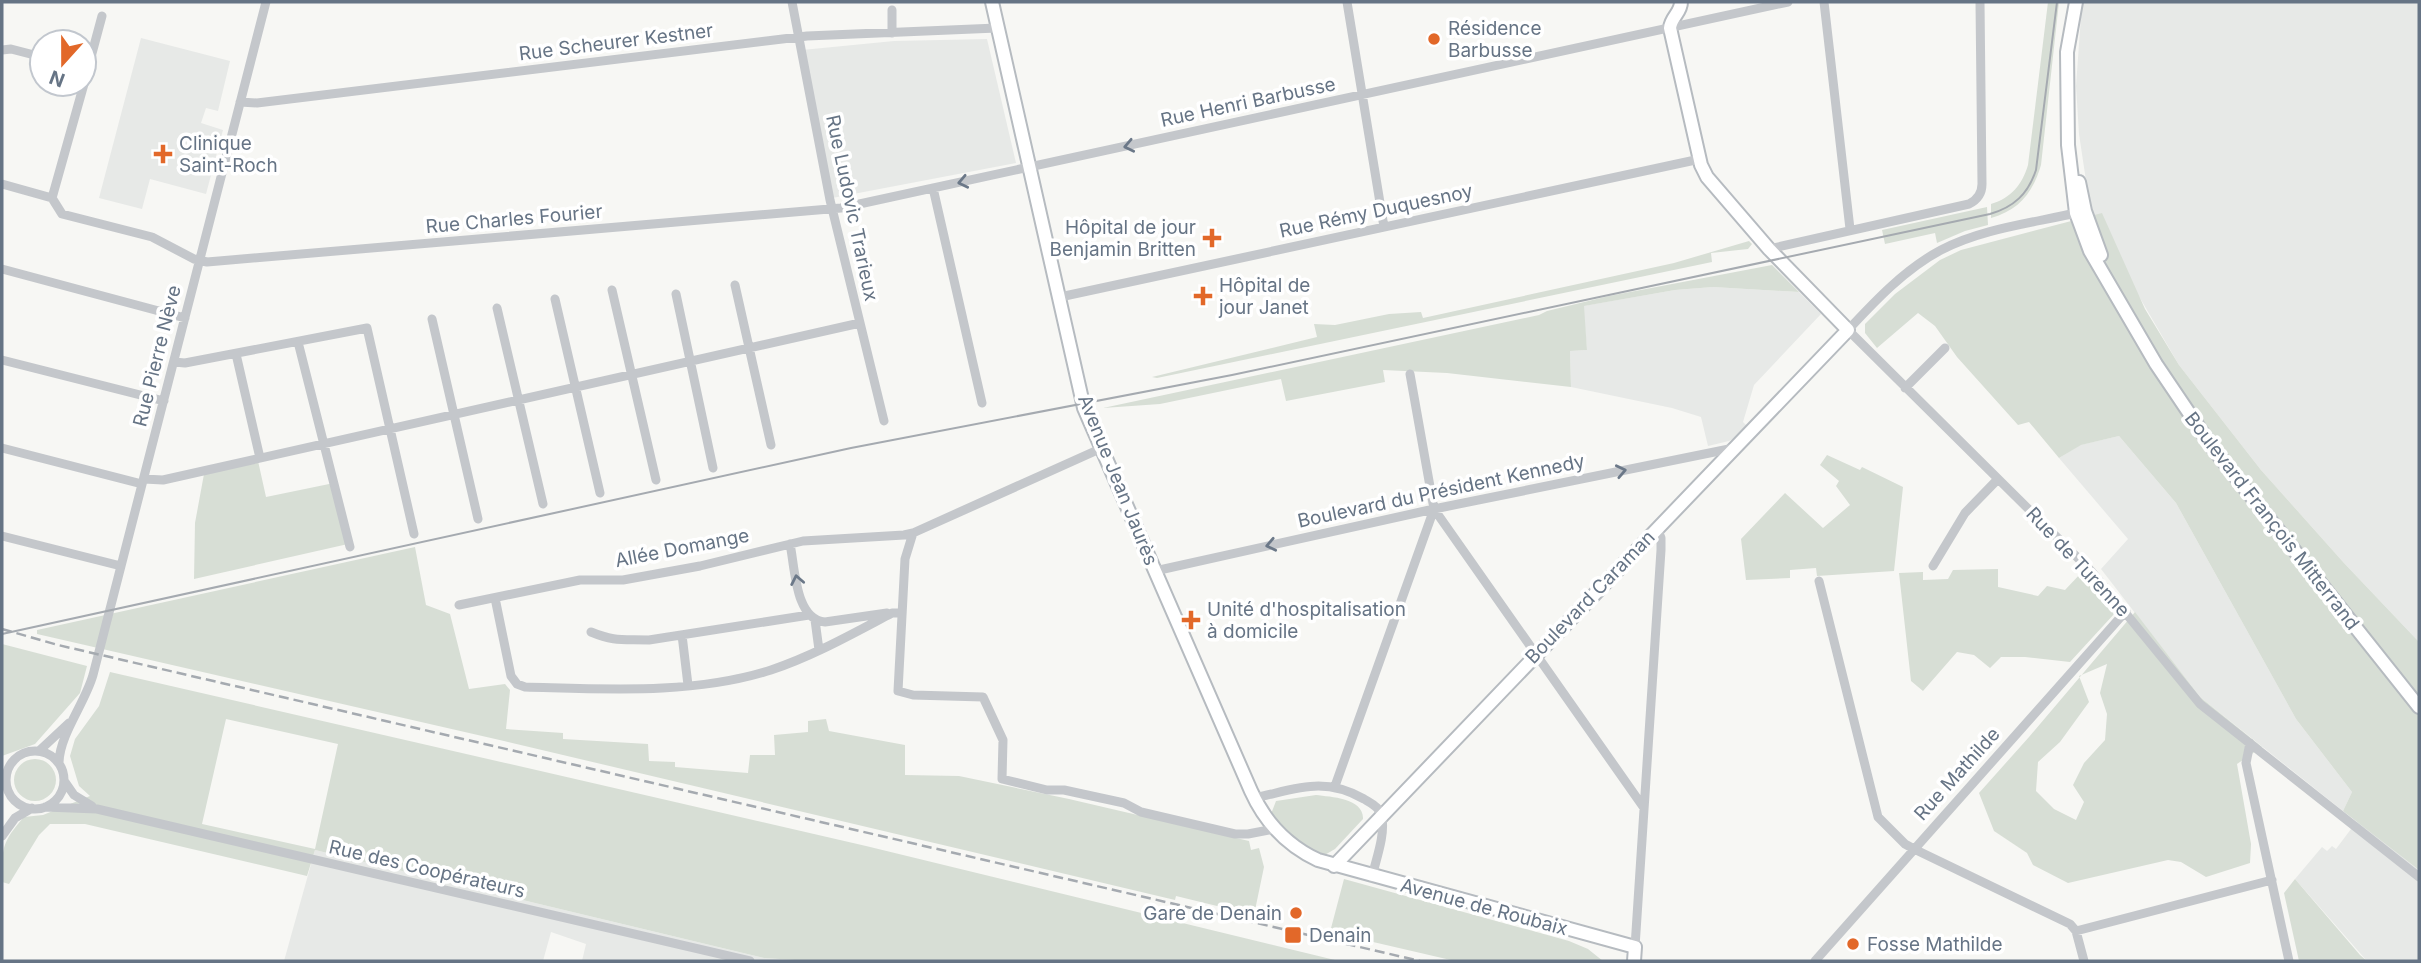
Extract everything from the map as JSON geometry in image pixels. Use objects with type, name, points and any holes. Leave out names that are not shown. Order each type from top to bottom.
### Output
[{"type":"street","name":"Rue Pierre Nève","points":[[59,762],[61,748],[88,691],[267,2]]},
{"type":"street","name":"Rue Ludovic Trarieux","points":[[792,2],[832,209],[884,421]]},
{"type":"street","name":"Avenue Jean Jaurès","points":[[992,2],[1083,404],[1254,798],[1274,829],[1303,853],[1334,866]]},
{"type":"street","points":[[1347,2],[1384,227]]},
{"type":"street","points":[[1670,28],[1680,10],[1681,2]]},
{"type":"street","name":"Rue Henri Barbusse","points":[[832,209],[1788,2]]},
{"type":"street","points":[[1824,2],[1850,229]]},
{"type":"street","points":[[1769,249],[1969,204],[1978,197],[1982,184],[1980,2]]},
{"type":"street","name":"Boulevard François Mitterrand","points":[[2077,2],[2068,43],[2068,153],[2080,212],[2115,291],[2171,387],[2220,458],[2419,707]]},
{"type":"street","points":[[892,10],[892,33]]},
{"type":"street","points":[[98,29],[102,16]]},
{"type":"street","name":"Rue Scheurer Kestner","points":[[240,102],[257,103],[798,37],[997,28]]},
{"type":"street","name":"Rue de Turenne","points":[[1670,28],[1700,159],[1710,181],[1751,229],[1847,330],[2092,572],[2196,700],[2419,877]]},
{"type":"street","points":[[2,50],[11,49],[28,53]]},
{"type":"street","points":[[52,198],[80,98]]},
{"type":"street","name":"Rue Rémy Duquesnoy","points":[[1060,297],[1700,159]]},
{"type":"street","points":[[2,184],[52,198],[62,214],[152,237],[200,261]]},
{"type":"street","points":[[933,188],[982,403]]},
{"type":"street","name":"Rue Charles Fourier","points":[[200,261],[226,261],[832,209]]},
{"type":"street","points":[[1847,330],[1902,277],[1941,250],[1984,234],[2080,212]]},
{"type":"street","points":[[2,269],[185,318]]},
{"type":"street","points":[[735,285],[771,445]]},
{"type":"street","points":[[612,290],[656,480]]},
{"type":"street","points":[[676,294],[713,468]]},
{"type":"street","points":[[555,299],[600,493]]},
{"type":"street","points":[[497,308],[543,505]]},
{"type":"street","points":[[432,319],[478,519]]},
{"type":"street","points":[[2,448],[143,482],[157,481],[860,323]]},
{"type":"street","points":[[174,362],[185,363],[367,328],[414,534]]},
{"type":"street","name":"Boulevard Caraman","points":[[1334,866],[1847,330]]},
{"type":"street","points":[[298,342],[350,547]]},
{"type":"street","points":[[1905,388],[1945,348]]},
{"type":"street","points":[[236,354],[260,458]]},
{"type":"street","points":[[2,360],[164,401]]},
{"type":"street","points":[[1410,374],[1434,509],[1644,808]]},
{"type":"street","name":"Allée Domange","points":[[459,605],[580,580],[617,581],[700,566],[811,540],[913,533],[1102,448]]},
{"type":"street","name":"Boulevard du Président Kennedy","points":[[1155,571],[1434,509],[1734,448]]},
{"type":"street","points":[[1933,566],[1965,513],[1998,479]]},
{"type":"street","points":[[1335,786],[1434,509]]},
{"type":"street","points":[[1634,961],[1661,550],[1661,537],[1657,528]]},
{"type":"street","points":[[913,533],[906,553],[897,613],[898,691],[913,695],[983,697],[1003,740],[1002,779],[1046,790],[1064,790],[1124,803],[1141,812],[1235,834],[1274,829]]},
{"type":"street","points":[[2,536],[121,566]]},
{"type":"street","points":[[790,544],[802,606],[812,618],[819,650]]},
{"type":"street","points":[[1819,581],[1878,817],[1914,849],[2070,925],[2076,931],[2084,961]]},
{"type":"street","points":[[495,598],[511,676],[521,686],[623,688],[688,685],[763,672],[819,650],[897,613]]},
{"type":"street","name":"Rue Mathilde","points":[[1815,961],[2126,611]]},
{"type":"street","points":[[591,632],[615,641],[634,638],[649,640],[812,618],[825,622],[897,613]]},
{"type":"street","points":[[682,635],[688,685]]},
{"type":"street","name":"Rue Pierre Nève","points":[[39,751],[75,716]]},
{"type":"street","points":[[2250,743],[2246,763],[2290,961]]},
{"type":"street","points":[[2,763],[15,760],[28,752],[39,751],[59,762],[64,781],[59,797],[45,807],[21,805],[7,790]]},
{"type":"street","points":[[2,836],[13,811],[7,790],[7,773],[15,760]]},
{"type":"street","name":"Rue des Coopérateurs","points":[[64,781],[74,795],[97,809]]},
{"type":"street","points":[[1254,798],[1316,785],[1335,786],[1374,804],[1381,814],[1382,833],[1372,877]]},
{"type":"street","name":"Rue des Coopérateurs","points":[[45,807],[97,809],[750,961]]},
{"type":"street","points":[[8,826],[32,808]]},
{"type":"street","name":"Avenue de Roubaix","points":[[1334,866],[1635,947]]},
{"type":"street","points":[[2076,931],[2272,880]]},
{"type":"shaded area","points":[[2048,2],[2059,2],[2041,165],[2034,184],[2024,199],[2010,210],[1991,218],[1991,204],[2015,190],[2028,165]]},
{"type":"shaded area","points":[[2082,2],[2419,2],[2419,642],[2261,470],[2179,365],[2091,214],[2079,134],[2076,86]]},
{"type":"shaded area","points":[[141,38],[230,61],[218,111],[206,108],[201,123],[223,130],[206,194],[150,179],[142,209],[99,198]]},
{"type":"shaded area","points":[[987,39],[1016,163],[827,199],[802,50],[894,41]]},
{"type":"shaded area","points":[[1987,207],[1988,225],[1937,243],[1935,233],[1885,244],[1882,230]]},
{"type":"shaded area","points":[[2102,213],[2145,309],[2179,365],[2261,470],[2419,642],[2419,870],[2343,811],[2352,792],[2296,719],[2176,503],[2119,436],[2081,445],[2059,458],[2029,422],[2018,425],[1957,357],[1935,326],[1918,313],[1877,348],[1865,333],[1865,324],[1895,294],[1940,260],[1961,250]]},
{"type":"shaded area","points":[[1749,241],[1752,244],[1748,249],[1711,253],[1712,262],[1152,377],[1317,337],[1314,324],[1335,325],[1389,314],[1421,312],[1423,318],[1674,263]]},
{"type":"shaded area","points":[[1772,265],[1799,292],[1713,287],[1675,290],[1584,306],[1587,350],[1570,351],[1571,387],[1447,373],[1383,370],[1385,382],[1286,401],[1281,379],[1160,404],[1103,408],[1539,315],[1609,296]]},
{"type":"shaded area","points":[[1713,287],[1799,292],[1821,314],[1754,385],[1743,422],[1747,426],[1738,436],[1708,446],[1701,417],[1672,408],[1571,387],[1570,351],[1587,350],[1583,306],[1675,290]]},
{"type":"shaded area","points":[[2119,436],[2176,503],[2296,719],[2352,792],[2343,811],[2200,697],[2101,569],[2128,539],[2059,458],[2080,445]]},
{"type":"shaded area","points":[[1827,455],[1860,470],[1862,467],[1903,487],[1894,571],[1817,576],[1816,568],[1790,570],[1790,578],[1746,580],[1741,539],[1785,493],[1823,528],[1850,505],[1836,486],[1839,481],[1820,465]]},
{"type":"shaded area","points":[[258,461],[266,497],[334,483],[348,544],[194,579],[195,523],[204,474]]},
{"type":"shaded area","points":[[415,547],[426,605],[450,614],[469,689],[505,684],[510,690],[506,729],[563,733],[563,739],[648,744],[649,761],[675,762],[675,767],[748,773],[750,755],[775,755],[774,735],[808,732],[808,721],[826,719],[829,731],[905,745],[905,775],[959,776],[1249,841],[1251,850],[1259,848],[1264,867],[1254,915],[1176,896],[1175,900],[504,741],[37,634],[37,630]]},
{"type":"shaded area","points":[[1998,569],[1998,587],[2038,596],[2047,586],[2065,590],[2082,572],[2115,613],[2070,662],[2001,657],[1990,668],[1974,655],[1957,652],[1923,691],[1911,681],[1899,573],[1923,572],[1923,580],[1948,579],[1953,570]]},
{"type":"shaded area","points":[[2135,612],[2200,697],[2262,747],[2237,764],[2251,844],[2250,863],[2206,877],[2181,862],[2168,860],[2068,883],[2033,865],[2027,853],[1994,831],[1979,793],[2080,677],[2089,702],[2060,742],[2038,762],[2036,791],[2054,809],[2076,820],[2084,802],[2073,785],[2084,763],[2105,740],[2107,714],[2100,693],[2107,664],[2082,675]]},
{"type":"shaded area","points":[[2,644],[87,666],[80,693],[35,744],[2,756]]},
{"type":"shaded area","points":[[110,672],[866,846],[1339,961],[810,961],[764,958],[315,850],[307,876],[85,824],[50,824],[39,835],[9,884],[2,882],[4,847],[24,817],[43,815],[90,796],[79,786],[70,756],[75,739],[99,706]],"holes":[[[226,719],[338,744],[315,849],[202,824]]]},
{"type":"shaded area","points":[[35,759],[50,765],[56,780],[50,795],[35,801],[20,795],[14,780],[20,765]]},
{"type":"shaded area","points":[[1316,795],[1353,803],[1362,812],[1363,819],[1335,849],[1323,856],[1294,838],[1271,814],[1276,801]]},
{"type":"shaded area","points":[[2357,821],[2419,870],[2419,961],[2367,961],[2295,879],[2322,847],[2327,851],[2332,846],[2336,849]]},
{"type":"shaded area","points":[[315,850],[764,958],[810,961],[582,961],[586,944],[551,932],[543,961],[284,961]]},
{"type":"shaded area","points":[[1344,879],[1569,941],[1588,949],[1603,961],[1455,961],[1330,932]]},
{"type":"shaded area","points":[[2295,879],[2367,961],[2299,961],[2284,893]]},
{"type":"tram line","points":[[2,634],[851,448],[1232,375],[1990,214],[2006,208],[2019,198],[2029,186],[2036,170],[2057,2]]},
{"type":"railway","points":[[2,629],[58,645],[1420,961]]},
{"type":"place","name":"Résidence Barbusse","points":[[1434,39]]},
{"type":"place","name":"Clinique Saint-Roch","points":[[163,154]]},
{"type":"place","name":"Hôpital de jour Benjamin Britten","points":[[1212,238]]},
{"type":"place","name":"Hôpital de jour Janet","points":[[1203,296]]},
{"type":"place","name":"Unité d'hospitalisation à domicile","points":[[1191,620]]},
{"type":"place","name":"Gare de Denain","points":[[1296,913]]},
{"type":"place","name":"Denain","points":[[1293,935]]},
{"type":"place","name":"Fosse Mathilde","points":[[1853,944]]}]
